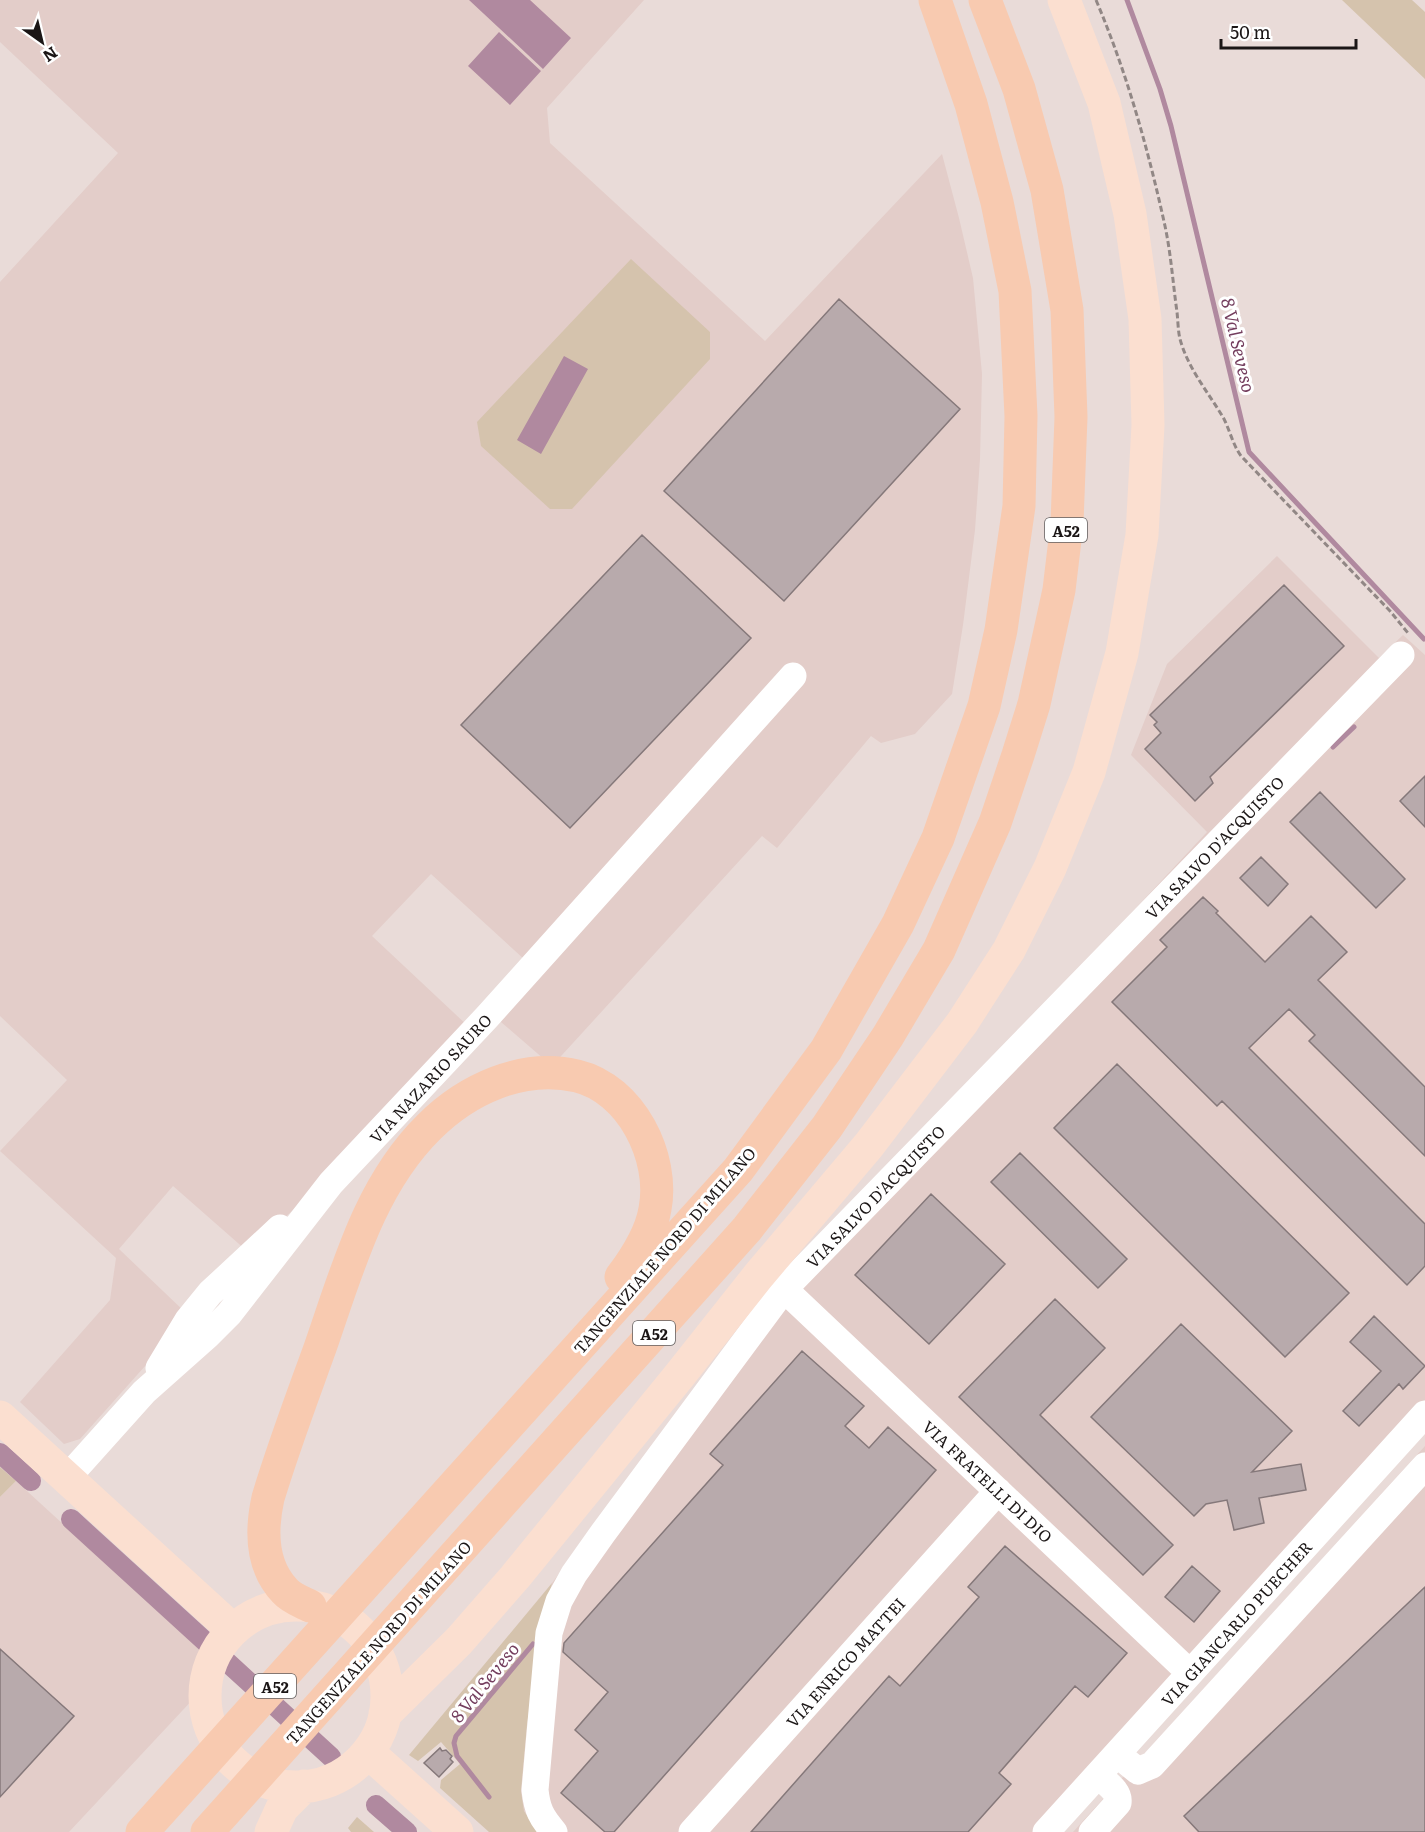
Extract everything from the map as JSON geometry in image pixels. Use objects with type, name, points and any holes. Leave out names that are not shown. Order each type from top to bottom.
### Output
[{"type":"highway","name":"TANGENZIALE NORD DI MILANO","points":[[142,1832],[738,1170],[826,1050],[898,924],[938,838],[984,706],[1001,630],[1019,506],[1020,389],[1015,291],[985,153],[959,64],[935,0]]},
{"type":"highway","name":"TANGENZIALE NORD DI MILANO","points":[[213,1825],[747,1229],[827,1127],[888,1036],[939,950],[995,823],[1034,704],[1059,590],[1067,523],[1071,417],[1067,310],[1047,190],[1019,89],[985,0]]},
{"type":"highway","points":[[310,1606],[286,1592],[271,1570],[265,1554],[264,1517],[274,1478],[349,1264],[373,1206],[396,1167],[428,1128],[452,1106],[472,1093],[491,1084],[524,1076],[550,1074],[577,1076],[604,1089],[617,1099],[638,1125],[651,1153],[656,1174],[657,1195],[652,1222],[636,1258],[567,1341],[471,1467]]},
{"type":"main road","points":[[385,1714],[474,1624],[577,1502],[759,1275],[869,1145],[962,1023],[1009,950],[1050,868],[1089,772],[1122,653],[1142,535],[1148,425],[1145,319],[1130,214],[1104,103],[1064,0]]},
{"type":"main road","points":[[0,1417],[233,1630]]},
{"type":"main road","points":[[282,1606],[310,1606],[336,1614],[357,1629],[373,1648],[384,1672],[387,1693],[385,1714],[368,1752],[351,1768],[331,1780],[286,1787],[265,1782],[239,1768],[221,1749],[209,1726],[204,1701],[207,1675],[217,1650],[233,1630],[246,1619],[282,1606]]},
{"type":"main road","points":[[384,1672],[401,1679],[420,1676],[431,1668]]},
{"type":"main road","points":[[368,1752],[457,1832]]},
{"type":"main road","points":[[265,1782],[271,1800],[272,1828]]},
{"type":"main road","points":[[272,1828],[282,1808],[304,1786]]},
{"type":"street","name":"VIA SALVO D'ACQUISTO","points":[[554,1832],[542,1818],[536,1804],[535,1790],[549,1633],[559,1601],[574,1574],[603,1533],[784,1289],[1406,647]]},
{"type":"street","name":"VIA NAZARIO SAURO","points":[[66,1479],[144,1392],[229,1314],[331,1183],[487,1017],[793,675]]},
{"type":"street","name":"VIA FRATELLI DI DIO","points":[[784,1289],[998,1491],[1185,1679],[1204,1708]]},
{"type":"street","name":"VIA GIANCARLO PUECHER","points":[[1046,1832],[1425,1414]]},
{"type":"street","points":[[1117,1754],[1137,1772],[1152,1765],[1425,1464],[1403,1438]]},
{"type":"street","name":"VIA ENRICO MATTEI","points":[[692,1832],[998,1491]]},
{"type":"street","points":[[1092,1832],[1119,1819],[1119,1798],[1116,1791],[1098,1775]]},
{"type":"path","points":[[1216,405],[1240,456],[1390,611],[1406,647]]},
{"type":"shaded area","points":[[0,0],[644,0],[547,108],[550,143],[765,341],[942,154],[973,278],[982,374],[980,459],[975,530],[952,694],[915,734],[881,743],[871,736],[777,848],[762,836],[552,1066],[494,1016],[536,970],[431,874],[372,936],[469,1027],[328,1179],[247,1251],[173,1186],[119,1249],[186,1313],[154,1356],[80,1439],[64,1444],[20,1402],[110,1300],[116,1258],[0,1151],[67,1080],[0,1016],[0,282],[118,153],[0,42]]},
{"type":"shaded area","points":[[469,0],[530,0],[571,38],[543,69]]},
{"type":"shaded area","points":[[1342,0],[1412,0],[1425,12],[1425,79]]},
{"type":"shaded area","points":[[499,32],[541,71],[510,105],[468,66]]},
{"type":"shaded area","points":[[631,259],[710,332],[710,359],[572,509],[550,509],[481,446],[477,422]]},
{"type":"shaded area","points":[[564,356],[588,369],[541,454],[517,440]]},
{"type":"shaded area","points":[[1277,556],[1379,658],[1403,635],[1425,655],[1425,1407],[1035,1832],[538,1832],[524,1811],[521,1791],[527,1725],[542,1625],[552,1583],[772,1297],[1207,832],[1131,755],[1167,664]]},
{"type":"shaded area","points":[[1425,1446],[1425,1832],[1073,1832],[1123,1777]]},
{"type":"shaded area","points":[[0,1467],[16,1481],[0,1497]]},
{"type":"shaded area","points":[[16,1481],[205,1654],[198,1667],[196,1696],[69,1832],[0,1832],[0,1497]]},
{"type":"shaded area","points":[[552,1583],[542,1625],[527,1725],[521,1791],[524,1811],[538,1832],[489,1832],[440,1788],[441,1780],[460,1764],[441,1742],[418,1761],[409,1755]]},
{"type":"shaded area","points":[[357,1817],[374,1832],[351,1832],[348,1828]]},
{"type":"building","points":[[839,299],[960,409],[784,601],[664,491]]},
{"type":"building","points":[[642,535],[751,638],[570,828],[461,725]]},
{"type":"building","points":[[1284,585],[1344,646],[1210,777],[1213,783],[1195,801],[1145,749],[1161,733],[1154,725],[1157,722],[1150,715]]},
{"type":"building","points":[[1425,776],[1425,827],[1400,801]]},
{"type":"building","points":[[1320,792],[1405,879],[1376,908],[1290,822]]},
{"type":"building","points":[[1261,857],[1288,884],[1268,906],[1240,878]]},
{"type":"building","points":[[1203,897],[1265,962],[1311,916],[1347,952],[1318,980],[1425,1087],[1425,1156],[1309,1041],[1315,1035],[1289,1009],[1249,1048],[1425,1224],[1425,1266],[1407,1285],[1222,1101],[1217,1106],[1112,1002],[1167,947],[1160,940]]},
{"type":"building","points":[[1117,1064],[1349,1293],[1285,1357],[1054,1128]]},
{"type":"building","points":[[1020,1153],[1127,1259],[1098,1288],[991,1182]]},
{"type":"building","points":[[931,1194],[1005,1264],[929,1344],[855,1275]]},
{"type":"building","points":[[1055,1299],[1105,1348],[1040,1415],[1173,1545],[1143,1575],[959,1397]]},
{"type":"building","points":[[1374,1316],[1425,1366],[1403,1389],[1399,1384],[1359,1426],[1343,1411],[1381,1371],[1350,1342]]},
{"type":"building","points":[[1181,1324],[1292,1431],[1252,1472],[1301,1464],[1306,1490],[1259,1498],[1264,1523],[1234,1530],[1227,1500],[1206,1504],[1194,1516],[1091,1417]]},
{"type":"building","points":[[802,1351],[864,1406],[845,1426],[869,1448],[888,1427],[936,1470],[614,1832],[605,1832],[561,1793],[598,1751],[575,1730],[608,1692],[563,1652],[564,1643],[723,1465],[710,1454]]},
{"type":"building","points":[[1005,1546],[1127,1653],[1088,1697],[1075,1686],[999,1773],[1011,1784],[968,1832],[751,1832],[889,1676],[900,1686],[979,1597],[968,1587]]},
{"type":"building","points":[[1192,1566],[1220,1591],[1194,1622],[1165,1597]]},
{"type":"building","points":[[1425,1587],[1425,1832],[1199,1832],[1184,1816]]},
{"type":"building","points":[[0,1649],[74,1716],[0,1797]]},
{"type":"building","points":[[440,1748],[452,1756],[450,1759],[453,1762],[439,1777],[424,1763]]},
{"type":"waterway","name":"8 Val Seveso","points":[[1127,0],[1160,89],[1171,126],[1249,452],[1424,639]]},
{"type":"waterway","name":"8 Val Seveso","points":[[1333,747],[1354,727]]},
{"type":"waterway","points":[[0,1453],[31,1481]]},
{"type":"waterway","points":[[71,1519],[209,1645]]},
{"type":"waterway","name":"8 Val Seveso","points":[[489,1797],[457,1756],[454,1743],[456,1736],[533,1644]]},
{"type":"waterway","points":[[227,1662],[331,1757]]},
{"type":"waterway","points":[[376,1805],[407,1832]]}]
